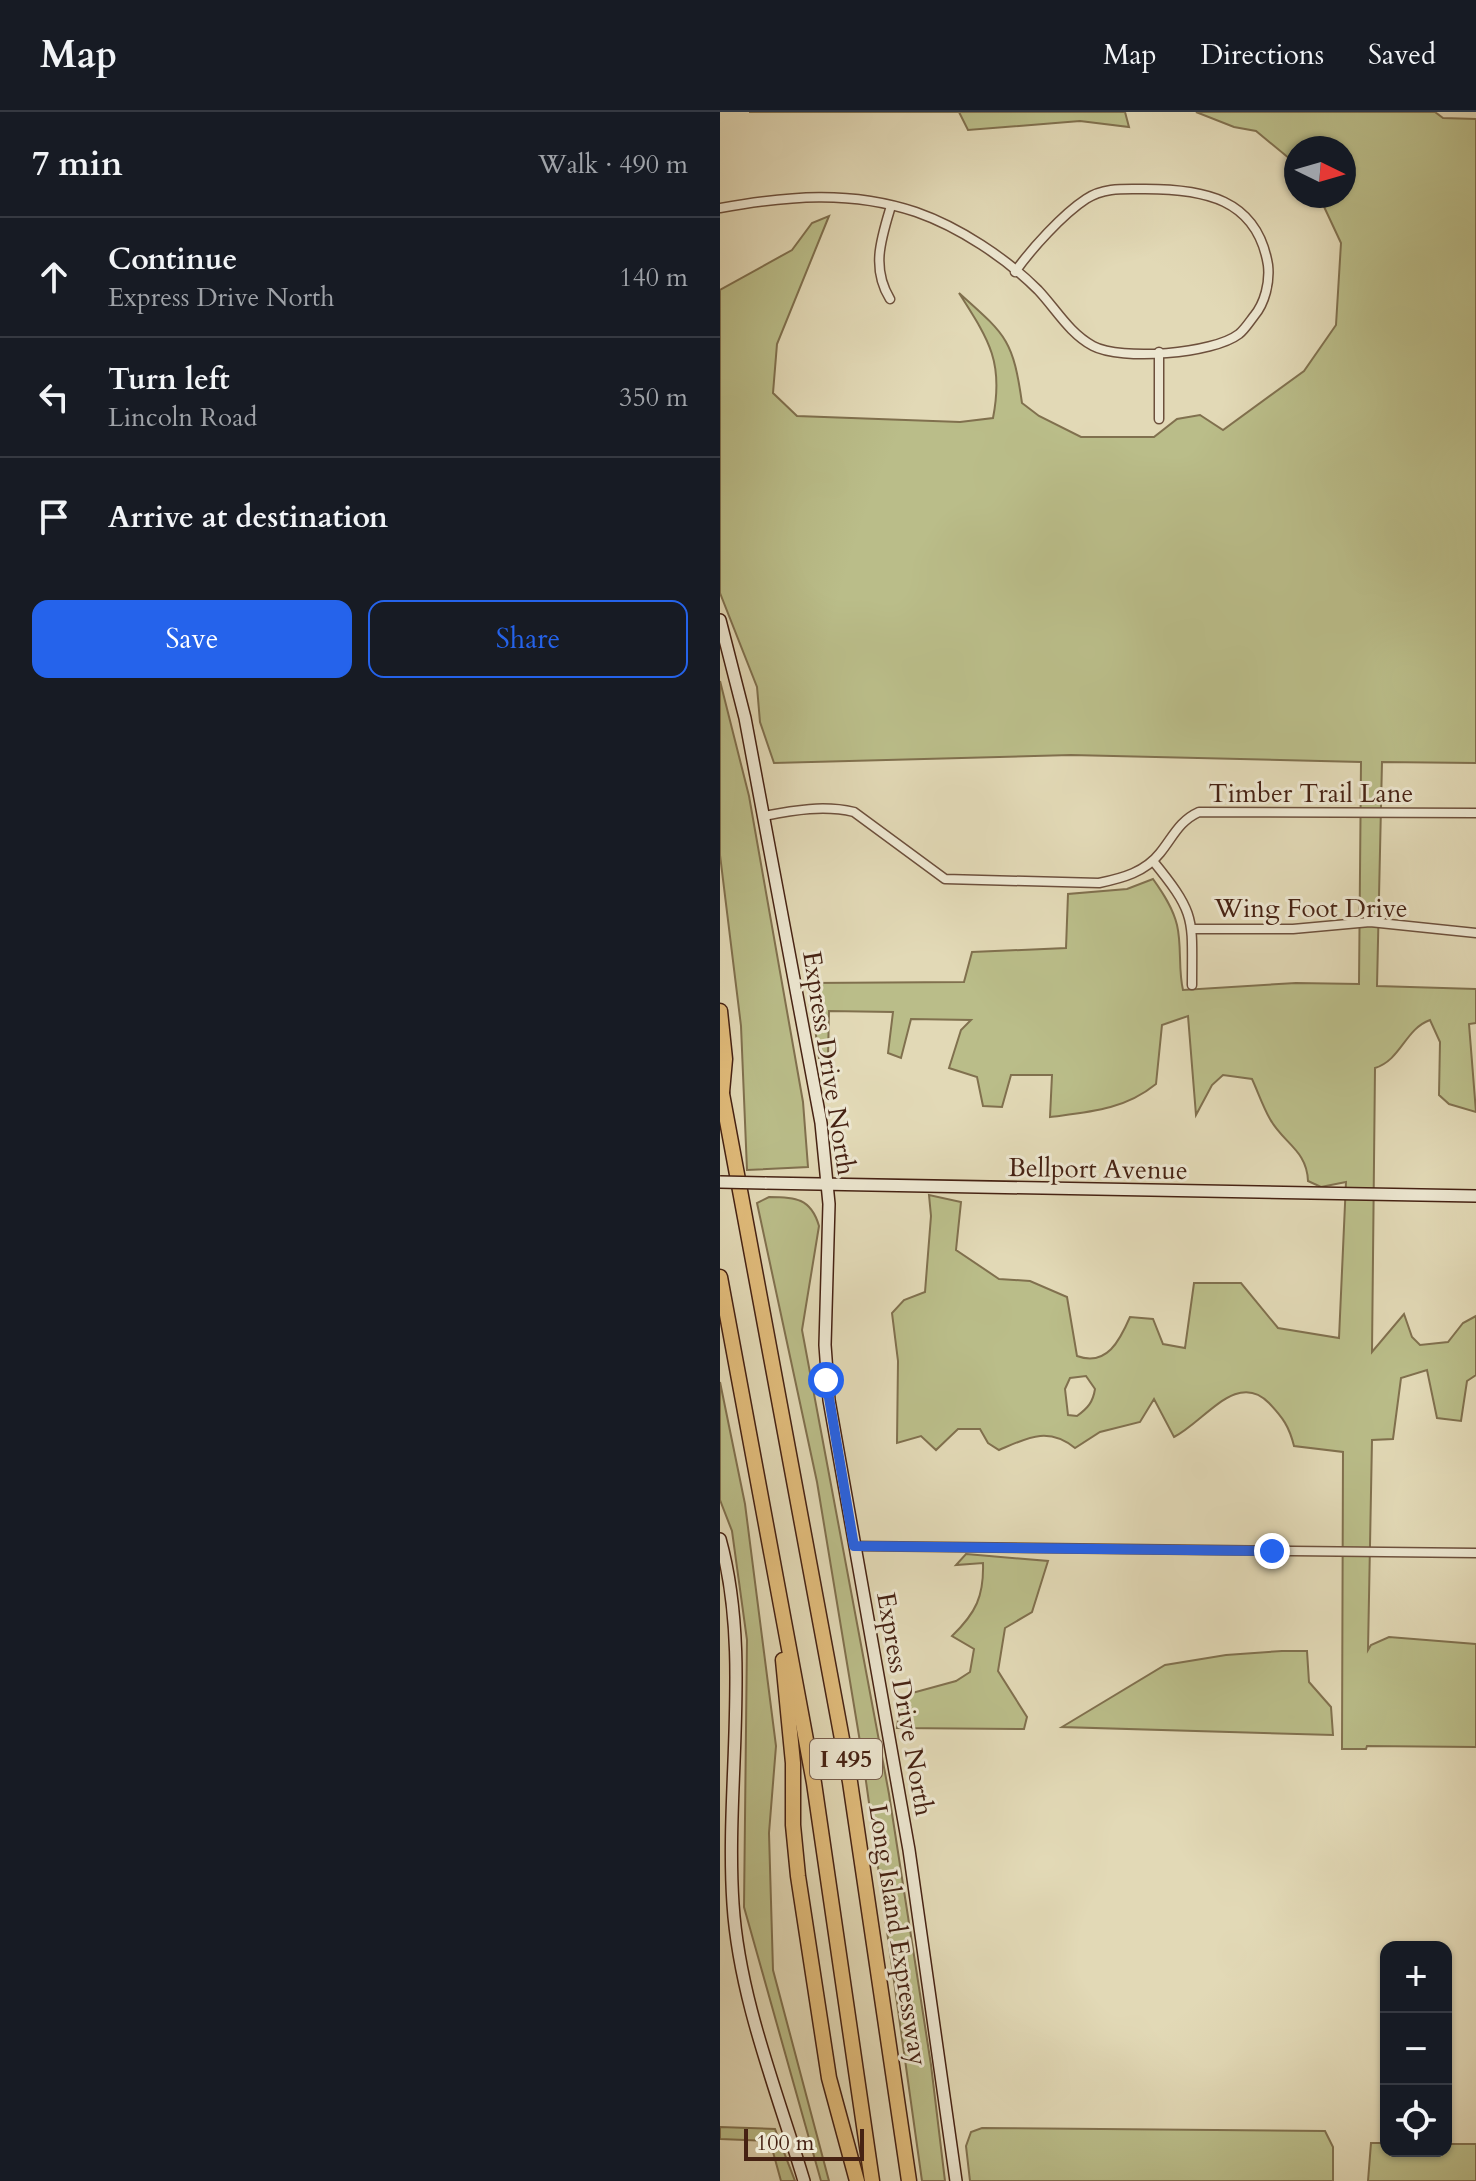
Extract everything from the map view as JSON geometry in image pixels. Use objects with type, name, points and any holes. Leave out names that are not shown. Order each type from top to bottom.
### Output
[{"type":"highway","name":"Long Island Expressway","points":[[720,1011],[725,1059],[721,1088],[848,1768],[909,2181]]},
{"type":"highway","name":"I 495","points":[[720,1277],[833,1898],[872,2181]]},
{"type":"highway","points":[[780,1597],[794,1772],[795,1855],[829,2078],[857,2181]]},
{"type":"main road","name":"Express Drive North","points":[[720,620],[739,690],[816,1093],[827,1184],[826,1380],[909,1850],[956,2181]]},
{"type":"main road","name":"Bellport Avenue","points":[[720,1182],[1476,1196]]},
{"type":"main road","points":[[720,1539],[733,1616],[732,1868],[735,1928],[750,2001],[804,2181]]},
{"type":"street","points":[[720,208],[803,195],[851,197],[918,213],[979,244],[1036,289],[1078,336],[1096,348],[1123,354],[1205,349],[1238,334],[1262,306],[1269,273],[1264,240],[1241,211],[1210,195],[1183,189],[1110,189],[1086,198],[1027,256],[1015,272]]},
{"type":"street","points":[[890,299],[879,281],[878,258],[891,206]]},
{"type":"street","points":[[1159,352],[1159,419]]},
{"type":"street","name":"Timber Trail Lane","points":[[764,816],[808,808],[836,808],[854,812],[926,868],[945,879],[968,882],[1099,883],[1121,879],[1153,861],[1186,818],[1199,812],[1476,813]]},
{"type":"street","points":[[1153,861],[1179,894],[1193,929],[1192,985]]},
{"type":"street","name":"Wing Foot Drive","points":[[1193,929],[1293,929],[1370,922],[1476,933]]},
{"type":"street","points":[[854,1546],[1476,1553]]},
{"type":"green space","points":[[959,112],[1125,112],[1129,127],[1080,121],[968,130]]},
{"type":"green space","points":[[1196,112],[1435,112],[1443,118],[1476,119],[1476,763],[1382,762],[1377,986],[1476,989],[1476,1023],[1469,1024],[1476,1112],[1449,1104],[1439,1095],[1440,1042],[1430,1020],[1415,1030],[1391,1058],[1375,1068],[1372,1352],[1404,1314],[1412,1337],[1420,1345],[1448,1342],[1463,1323],[1476,1316],[1476,1375],[1467,1381],[1461,1421],[1437,1418],[1427,1370],[1401,1378],[1393,1439],[1372,1440],[1368,1650],[1371,1645],[1389,1637],[1476,1644],[1476,1747],[1367,1746],[1366,1749],[1342,1749],[1343,1452],[1294,1446],[1282,1418],[1257,1394],[1245,1392],[1233,1395],[1174,1437],[1154,1399],[1140,1422],[1100,1432],[1075,1448],[1056,1437],[1037,1436],[999,1450],[988,1443],[980,1429],[958,1429],[936,1450],[921,1436],[897,1443],[898,1361],[892,1313],[904,1300],[925,1292],[931,1216],[929,1195],[961,1202],[956,1250],[999,1279],[1030,1281],[1067,1297],[1077,1356],[1097,1358],[1117,1342],[1130,1317],[1153,1319],[1163,1344],[1185,1348],[1194,1283],[1241,1283],[1278,1328],[1339,1338],[1346,1182],[1321,1187],[1308,1181],[1307,1170],[1299,1154],[1275,1127],[1252,1079],[1223,1075],[1212,1085],[1196,1115],[1188,1016],[1162,1025],[1156,1084],[1144,1093],[1119,1105],[1050,1117],[1052,1075],[1011,1075],[1002,1107],[983,1106],[977,1077],[949,1068],[961,1030],[971,1020],[911,1019],[901,1058],[888,1053],[893,1012],[829,1011],[828,1056],[819,1058],[809,983],[964,982],[972,952],[1066,948],[1068,894],[1127,889],[1153,879],[1177,925],[1183,990],[1296,983],[1359,984],[1361,762],[1071,755],[774,763],[760,722],[757,687],[720,593],[720,290],[792,250],[812,223],[829,216],[777,344],[773,393],[797,416],[960,422],[993,418],[997,381],[995,366],[986,338],[959,293],[1005,340],[1015,365],[1022,403],[1039,416],[1081,437],[1154,437],[1177,419],[1200,415],[1223,430],[1304,371],[1336,325],[1341,243],[1325,208],[1356,208],[1356,136],[1284,136],[1284,154],[1256,131],[1234,127]],"holes":[[[1086,1376],[1095,1389],[1091,1401],[1077,1416],[1068,1415],[1065,1389],[1070,1378]]]},
{"type":"green space","points":[[720,681],[749,796],[803,1102],[808,1167],[747,1170],[741,1026],[720,855]]},
{"type":"green space","points":[[769,1197],[801,1201],[811,1210],[819,1226],[802,1330],[889,1794],[931,2065],[945,2181],[922,2181],[863,1760],[817,1482],[757,1203]]},
{"type":"green space","points":[[720,1382],[745,1504],[776,1746],[769,1833],[773,1970],[829,2181],[821,2181],[744,1907],[747,1640],[732,1531],[720,1500]]},
{"type":"green space","points":[[966,1554],[1048,1561],[1032,1612],[1005,1628],[998,1671],[1027,1717],[1024,1729],[897,1728],[901,1696],[956,1681],[970,1672],[974,1649],[952,1636],[973,1611],[982,1585],[983,1563],[956,1565]]},
{"type":"green space","points":[[1307,1651],[1309,1682],[1331,1707],[1333,1735],[1062,1727],[1165,1665],[1226,1655]]},
{"type":"green space","points":[[720,2127],[775,2129],[795,2181],[781,2181],[770,2141],[720,2139]]},
{"type":"green space","points":[[982,2128],[1325,2131],[1333,2147],[1333,2181],[970,2181],[966,2146],[971,2132]]},
{"type":"green space","points":[[1371,2143],[1380,2143],[1380,2157],[1452,2157],[1452,2144],[1476,2144],[1476,2181],[1368,2181]]},
{"type":"route","points":[[826,1380],[854,1546],[1272,1551]]}]
